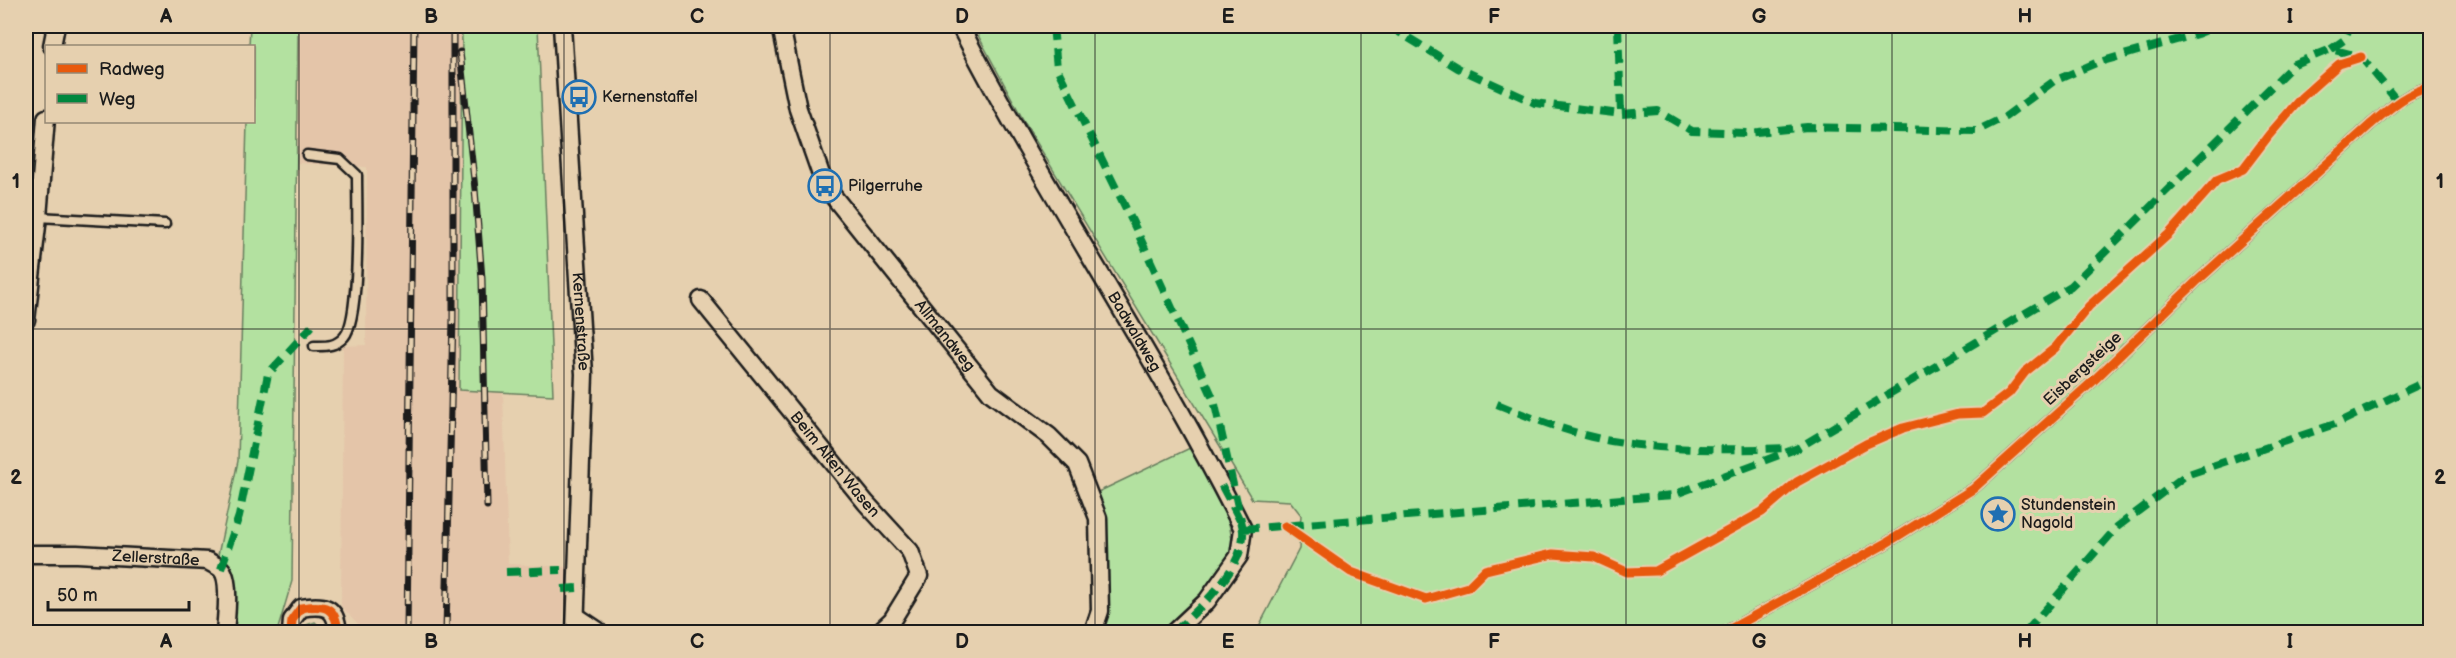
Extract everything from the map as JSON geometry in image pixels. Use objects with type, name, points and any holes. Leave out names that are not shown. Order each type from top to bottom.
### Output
[{"type":"street","points":[[52,45],[56,26]]},
{"type":"street","name":"Kernenstraße","points":[[562,26],[584,374],[575,624],[597,630],[598,633]]},
{"type":"street","name":"Allmandweg","points":[[781,26],[798,109],[825,186],[991,393],[1049,436],[1077,464],[1098,518],[1100,611],[1093,633]]},
{"type":"street","name":"Badwaldweg","points":[[960,26],[999,100],[1152,361],[1221,484],[1243,529],[1239,556],[1207,601],[1174,633]]},
{"type":"street","points":[[26,320],[46,123]]},
{"type":"street","name":"Beim Alten Wasen","points":[[701,300],[866,503],[910,551],[919,576],[892,620],[879,633]]},
{"type":"street","name":"Zellerstraße","points":[[26,554],[77,554],[208,561],[221,569],[225,575],[227,594],[225,633]]},
{"type":"street","points":[[291,633],[292,620],[300,608],[319,605],[332,611],[337,618],[338,633]]},
{"type":"lane","name":"Eisbergsteige","points":[[1725,633],[1885,544],[1973,489],[2091,383],[2196,282],[2370,125],[2398,102],[2418,90],[2430,87]]},
{"type":"lane","points":[[307,155],[340,159],[357,175],[356,291],[346,335],[334,345],[314,346]]},
{"type":"lane","points":[[38,217],[165,224]]},
{"type":"shaded area","points":[[298,26],[462,26],[459,390],[503,391],[508,564],[568,567],[562,632],[360,632],[360,626],[341,606],[343,346],[366,345],[367,167],[296,163]]},
{"type":"green space","points":[[250,26],[298,26],[292,581],[277,632],[234,632],[218,555],[238,461],[247,123],[255,123],[255,45],[249,45]]},
{"type":"green space","points":[[462,26],[538,26],[553,395],[459,390]]},
{"type":"green space","points":[[976,26],[2430,26],[2430,632],[1256,632],[1299,549],[1301,515],[1290,501],[1252,499],[1026,125],[979,37]]},
{"type":"green space","points":[[26,151],[44,153],[26,312]]},
{"type":"green space","points":[[1190,448],[1214,488],[1228,518],[1233,545],[1223,574],[1164,632],[1103,632],[1106,544],[1096,493]]},
{"type":"green space","points":[[315,622],[325,632],[302,632],[306,625]]},
{"type":"railway","points":[[407,632],[414,26]]},
{"type":"railway","points":[[446,632],[453,317],[453,26]]},
{"type":"railway","points":[[460,52],[482,279],[487,506]]},
{"type":"marked path","points":[[1053,26],[1057,68],[1136,229],[1214,400],[1243,529]]},
{"type":"marked path","points":[[1389,26],[1458,68],[1535,103],[1621,114],[1658,111],[1692,131],[1748,133],[1807,127],[1976,131],[2005,117],[2054,81],[2096,63],[2197,34],[2217,26]]},
{"type":"marked path","points":[[1618,26],[1621,114]]},
{"type":"marked path","points":[[2331,49],[2344,40],[2350,26]]},
{"type":"marked path","points":[[1243,529],[1673,495],[1798,448],[2071,286],[2294,64],[2331,49],[2361,57],[2398,102]]},
{"type":"marked path","points":[[221,569],[239,516],[268,374],[312,326]]},
{"type":"marked path","points":[[2026,632],[2117,527],[2186,475],[2338,423],[2420,384],[2430,373]]},
{"type":"marked path","points":[[1497,404],[1568,430],[1611,441],[1678,448],[1789,448]]},
{"type":"marked path","points":[[1174,632],[1219,587],[1237,559],[1242,545],[1242,526],[1221,484]]},
{"type":"marked path","points":[[506,572],[561,570]]},
{"type":"marked path","points":[[562,589],[577,588]]},
{"type":"cycle path","points":[[1285,526],[1351,572],[1426,599],[1468,587],[1485,570],[1553,554],[1594,557],[1627,572],[1656,571],[1762,512],[1797,482],[1866,444],[1903,428],[1958,414],[1983,413],[2009,393],[2025,372],[2055,348],[2089,306],[2169,234],[2217,180],[2243,169],[2302,97],[2339,64],[2361,57]]},
{"type":"cycle path","points":[[1725,632],[1885,544],[1973,489],[2091,383],[2196,282],[2370,125],[2405,97],[2430,87]]},
{"type":"cycle path","points":[[291,632],[292,620],[301,608],[316,606],[331,612],[335,617],[338,632]]},
{"type":"place","name":"Kernenstaffel","points":[[579,97]]},
{"type":"place","name":"Pilgerruhe","points":[[825,186]]},
{"type":"place","name":"Stundenstein Nagold","points":[[1998,514]]}]
